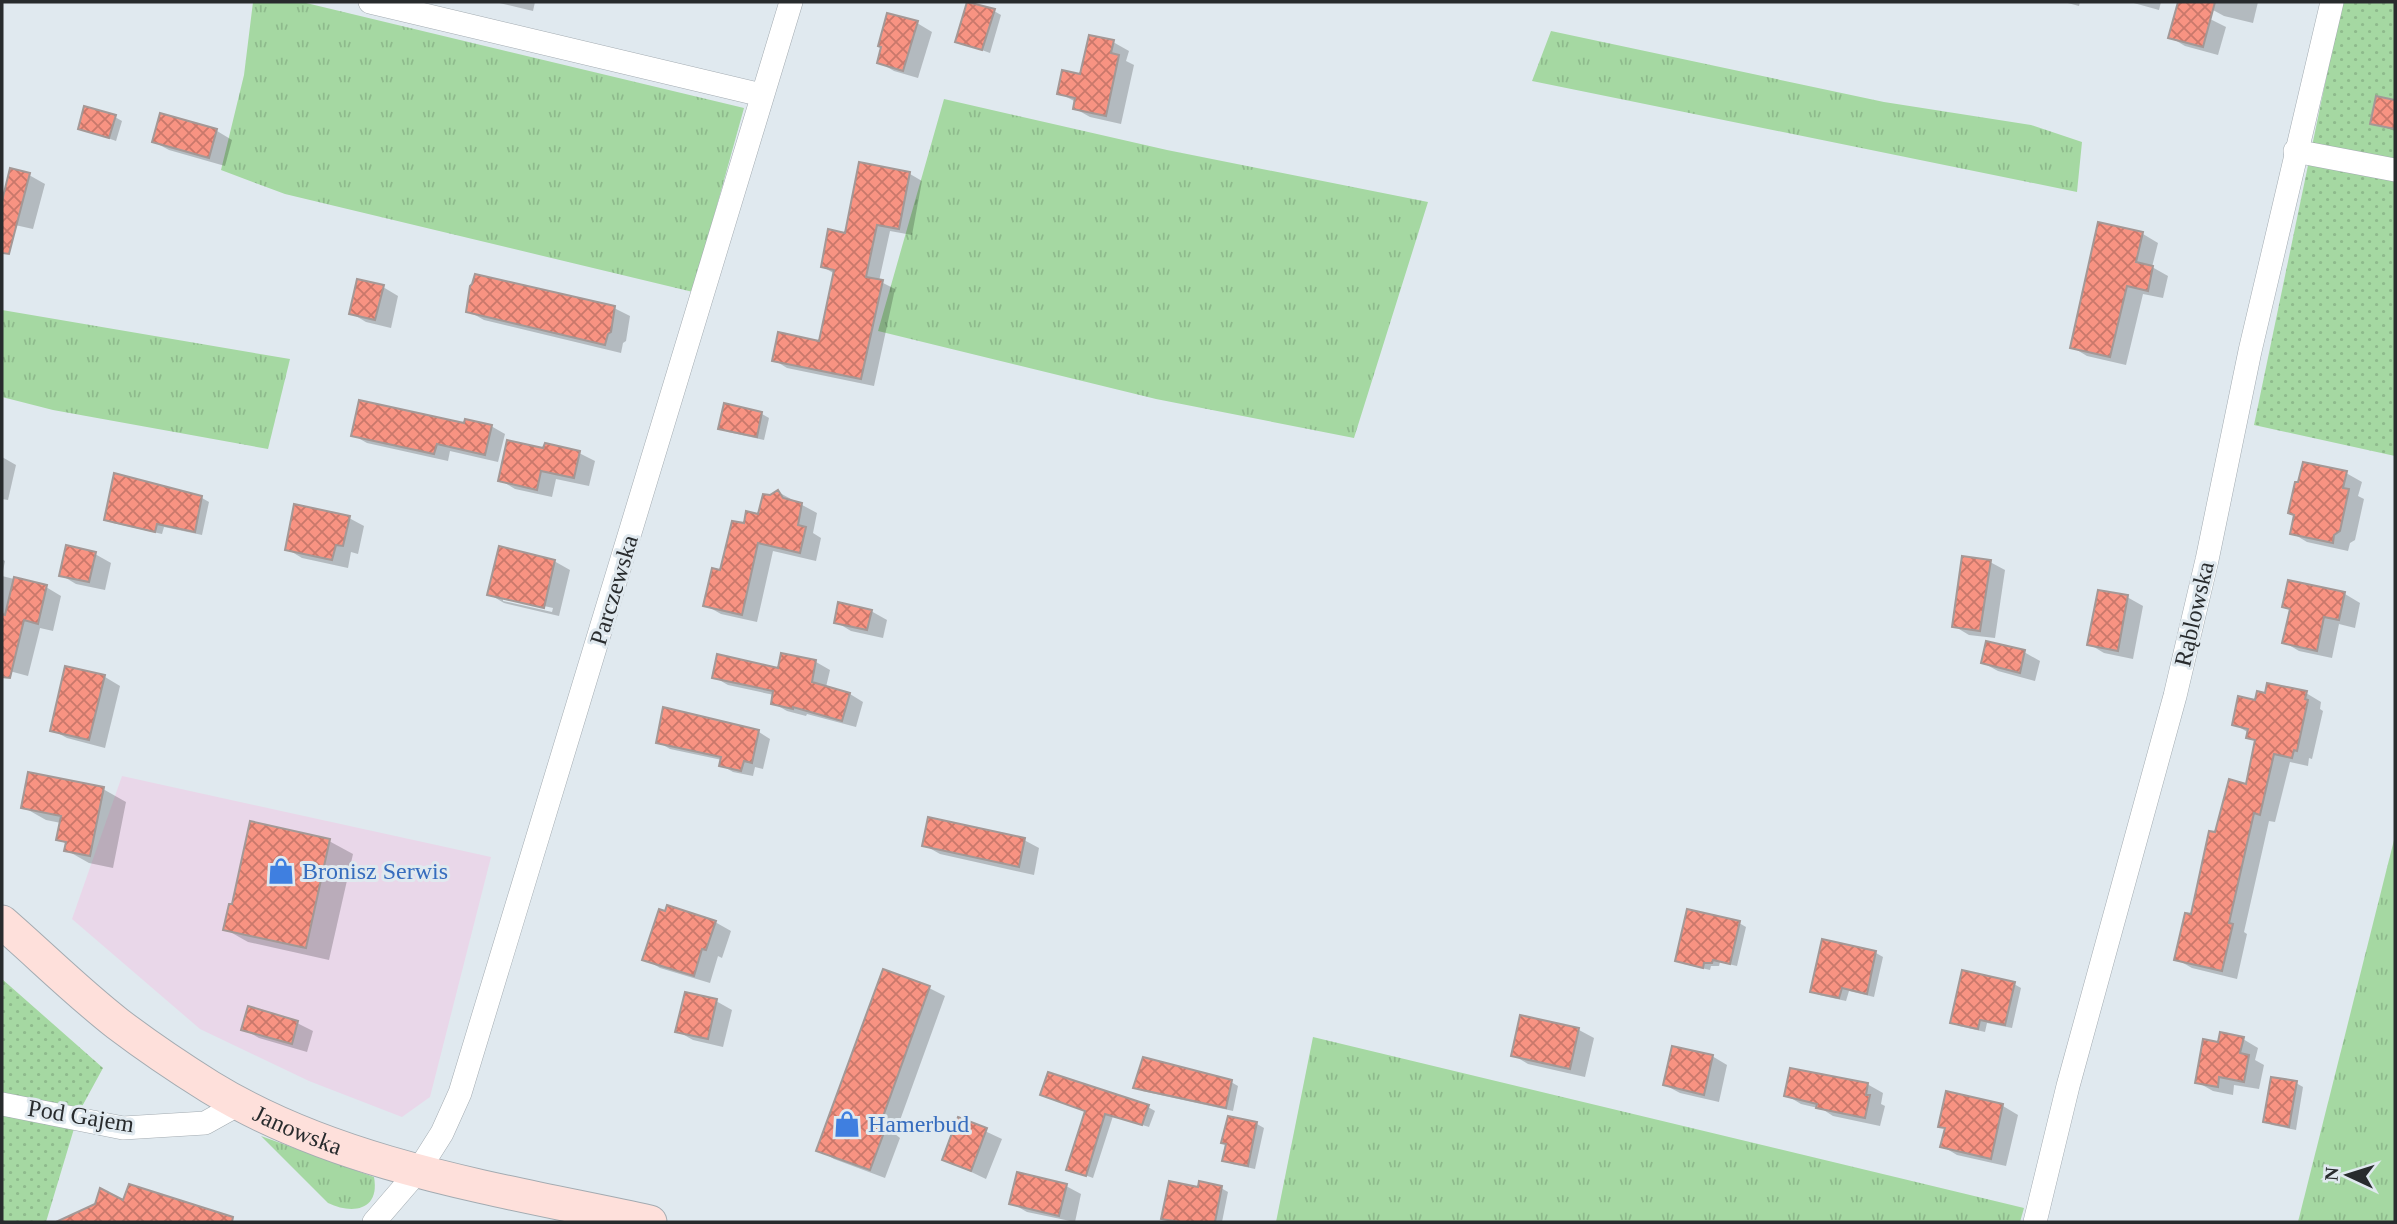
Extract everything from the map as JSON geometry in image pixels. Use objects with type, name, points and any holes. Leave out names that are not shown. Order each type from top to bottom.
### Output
[{"type":"street","points":[[370,2],[762,95]]},
{"type":"street","name":"Parczewska","points":[[374,1222],[418,1171],[442,1133],[460,1093],[791,2]]},
{"type":"street","name":"Rąblowska","points":[[2035,1222],[2068,1086],[2178,682],[2295,151],[2332,2]]},
{"type":"street","points":[[2295,151],[2395,170]]},
{"type":"street","name":"Janowska","points":[[2,922],[132,1034],[211,1088],[241,1103],[316,1137],[418,1171],[650,1222]]},
{"type":"street","name":"Pod Gajem","points":[[2,1104],[122,1128],[205,1122],[241,1103]]},
{"type":"shaded area","points":[[122,776],[491,857],[430,1097],[402,1117],[309,1081],[200,1029],[72,919]]},
{"type":"green space","points":[[253,2],[302,2],[744,108],[693,292],[285,194],[221,170],[244,75]]},
{"type":"green space","points":[[2342,2],[2395,2],[2395,456],[2254,425]]},
{"type":"green space","points":[[1551,31],[1884,102],[2031,125],[2082,142],[2077,192],[1532,81]]},
{"type":"green space","points":[[944,99],[1167,150],[1428,202],[1354,438],[1156,399],[878,331]]},
{"type":"green space","points":[[2,310],[290,359],[268,449],[53,410],[2,397]]},
{"type":"green space","points":[[2395,836],[2395,1222],[2298,1222]]},
{"type":"green space","points":[[2,979],[103,1068],[79,1112],[46,1222],[2,1222]]},
{"type":"green space","points":[[1313,1037],[2024,1208],[2020,1222],[1276,1222]]},
{"type":"green space","points":[[261,1136],[374,1177],[373,1197],[363,1207],[355,1209],[328,1203]]},
{"type":"building","points":[[967,2],[995,9],[982,50],[955,42]]},
{"type":"building","points":[[2178,2],[2215,2],[2203,47],[2168,38]]},
{"type":"building","points":[[887,13],[918,21],[903,71],[877,63],[881,47],[878,46]]},
{"type":"building","points":[[1089,35],[1114,40],[1111,53],[1119,55],[1106,116],[1073,109],[1075,98],[1057,94],[1062,70],[1080,74]]},
{"type":"building","points":[[2376,96],[2395,100],[2395,129],[2370,124]]},
{"type":"building","points":[[84,106],[116,115],[109,138],[78,129]]},
{"type":"building","points":[[160,113],[217,129],[209,158],[152,142]]},
{"type":"building","points":[[859,162],[910,172],[899,229],[877,225],[866,277],[883,280],[861,379],[772,361],[778,332],[819,341],[834,270],[821,267],[828,229],[845,233]]},
{"type":"building","points":[[10,168],[30,173],[9,254],[2,253],[2,201]]},
{"type":"building","points":[[2098,222],[2143,232],[2136,262],[2153,266],[2148,291],[2127,286],[2110,357],[2070,348]]},
{"type":"building","points":[[475,274],[615,306],[611,332],[605,345],[466,312]]},
{"type":"building","points":[[357,279],[384,285],[375,320],[349,314]]},
{"type":"building","points":[[359,400],[464,423],[465,419],[492,425],[485,455],[437,444],[434,454],[351,436]]},
{"type":"building","points":[[724,403],[762,412],[757,437],[718,429]]},
{"type":"building","points":[[507,440],[543,448],[545,443],[580,451],[574,478],[541,471],[537,490],[498,481]]},
{"type":"building","points":[[2303,462],[2347,471],[2343,488],[2349,489],[2340,531],[2334,535],[2333,543],[2290,534],[2294,515],[2288,513]]},
{"type":"building","points":[[114,473],[202,496],[195,532],[157,524],[155,532],[104,520]]},
{"type":"building","points":[[778,490],[783,498],[802,503],[798,525],[806,527],[800,553],[758,543],[742,615],[703,606],[712,568],[720,570],[732,521],[744,523],[746,511],[758,514],[763,494],[770,495]]},
{"type":"building","points":[[294,504],[350,516],[343,546],[336,545],[332,560],[285,550]]},
{"type":"building","points":[[66,545],[96,552],[89,582],[59,576]]},
{"type":"building","points":[[499,546],[555,560],[544,608],[487,595]]},
{"type":"building","points":[[1962,556],[1991,560],[1980,631],[1952,627]]},
{"type":"building","points":[[14,577],[47,585],[38,624],[24,620],[10,678],[2,677],[2,614],[5,615]]},
{"type":"building","points":[[2288,580],[2345,592],[2339,620],[2324,617],[2317,651],[2282,643],[2290,609],[2282,607]]},
{"type":"building","points":[[2098,590],[2128,595],[2118,651],[2087,645]]},
{"type":"building","points":[[838,602],[872,610],[867,630],[834,623]]},
{"type":"building","points":[[1986,641],[2025,650],[2020,673],[1981,663]]},
{"type":"building","points":[[781,653],[816,660],[812,682],[850,693],[842,721],[793,707],[771,704],[773,691],[712,678],[717,654],[778,668]]},
{"type":"building","points":[[65,666],[105,675],[89,740],[50,731]]},
{"type":"building","points":[[2267,683],[2307,691],[2305,699],[2308,700],[2297,751],[2294,750],[2292,758],[2274,754],[2260,815],[2254,813],[2229,923],[2233,924],[2222,971],[2174,960],[2185,913],[2191,914],[2209,831],[2215,832],[2229,779],[2246,784],[2255,740],[2246,738],[2248,729],[2232,725],[2238,696],[2255,700],[2257,691],[2265,693]]},
{"type":"building","points":[[663,707],[759,730],[752,763],[744,761],[741,771],[719,766],[721,757],[656,743]]},
{"type":"building","points":[[28,772],[104,787],[90,856],[64,851],[66,842],[56,840],[61,816],[21,808]]},
{"type":"building","points":[[928,817],[1025,838],[1019,867],[922,846]]},
{"type":"building","name":"Bronisz Serwis","points":[[250,821],[330,839],[306,948],[223,930],[229,904],[232,904]]},
{"type":"building","points":[[667,905],[716,921],[706,950],[702,949],[694,976],[642,960],[659,909],[665,911]]},
{"type":"building","points":[[1687,909],[1740,921],[1730,964],[1713,960],[1712,963],[1704,963],[1703,968],[1675,961]]},
{"type":"building","points":[[1822,939],[1876,951],[1867,994],[1842,988],[1839,998],[1810,992]]},
{"type":"building","points":[[883,969],[930,986],[880,1125],[886,1127],[870,1170],[816,1151]]},
{"type":"building","points":[[1962,970],[2015,982],[2005,1025],[1980,1020],[1978,1029],[1950,1023]]},
{"type":"building","points":[[685,992],[717,999],[708,1039],[675,1032]]},
{"type":"building","points":[[248,1006],[298,1021],[292,1044],[241,1030]]},
{"type":"building","points":[[1520,1015],[1579,1028],[1570,1069],[1511,1056]]},
{"type":"building","points":[[2220,1032],[2244,1037],[2240,1053],[2249,1055],[2244,1082],[2219,1077],[2218,1087],[2195,1083],[2203,1039],[2218,1042]]},
{"type":"building","points":[[1672,1046],[1713,1055],[1704,1095],[1663,1085]]},
{"type":"building","points":[[1143,1057],[1232,1080],[1226,1108],[1133,1088]]},
{"type":"building","points":[[1790,1068],[1868,1083],[1866,1095],[1870,1095],[1865,1118],[1816,1108],[1817,1104],[1784,1096]]},
{"type":"building","points":[[1048,1072],[1149,1105],[1142,1125],[1105,1114],[1086,1176],[1066,1170],[1085,1111],[1040,1095]]},
{"type":"building","points":[[2271,1077],[2297,1081],[2289,1127],[2263,1122]]},
{"type":"building","points":[[1946,1091],[2003,1104],[1991,1159],[1940,1147],[1945,1128],[1938,1127]]},
{"type":"building","points":[[1228,1116],[1257,1122],[1248,1166],[1222,1161],[1226,1144],[1221,1143]]},
{"type":"building","points":[[958,1117],[987,1128],[971,1171],[942,1160]]},
{"type":"building","points":[[1017,1172],[1067,1184],[1059,1216],[1009,1204]]},
{"type":"building","points":[[1169,1181],[1198,1187],[1199,1181],[1222,1186],[1215,1222],[1161,1219]]},
{"type":"building","points":[[129,1184],[233,1217],[232,1222],[56,1222],[95,1204],[100,1188],[123,1200]]},
{"type":"place","name":"Bronisz Serwis","points":[[281,871]]},
{"type":"place","name":"Hamerbud","points":[[847,1124]]}]
